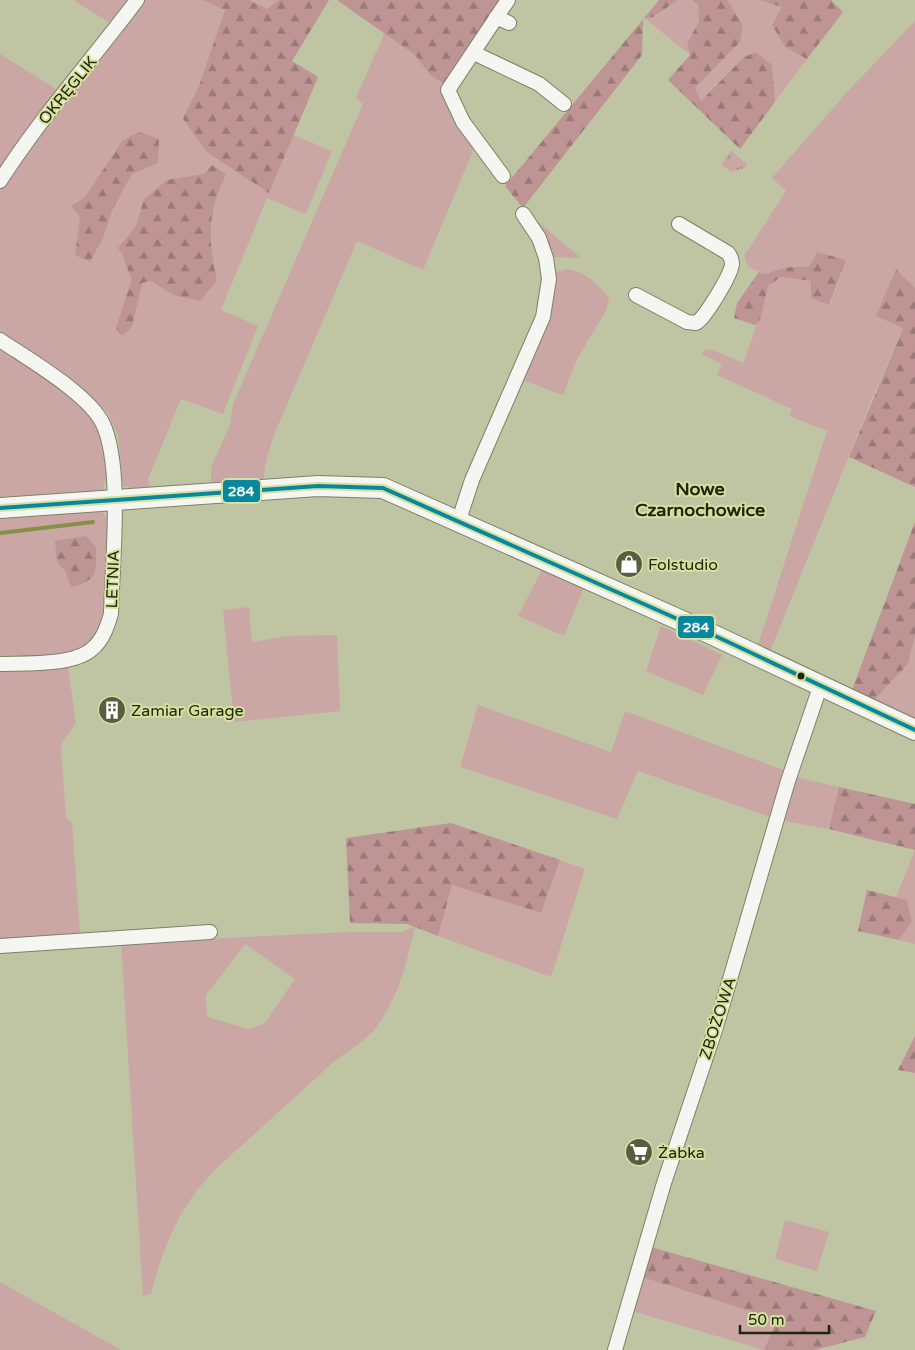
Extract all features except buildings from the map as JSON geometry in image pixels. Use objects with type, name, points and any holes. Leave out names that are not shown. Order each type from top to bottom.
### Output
[{"type":"street","name":"OKRĘGLIK","points":[[0,181],[63,92],[98,51],[136,0]]},
{"type":"street","points":[[503,176],[463,122],[448,90],[474,53],[503,20],[508,0]]},
{"type":"street","points":[[474,53],[539,84],[564,104]]},
{"type":"street","points":[[463,122],[473,112]]},
{"type":"street","points":[[459,520],[472,480],[543,317],[549,279],[546,258],[539,238],[523,214]]},
{"type":"street","points":[[636,295],[687,322],[696,322],[704,316],[730,270],[732,261],[728,253],[679,224]]},
{"type":"street","points":[[0,340],[66,386],[91,407],[103,424],[113,460],[114,498]]},
{"type":"street","points":[[0,508],[114,498],[318,486],[383,488],[459,520],[709,633],[820,687],[915,730]]},
{"type":"street","name":"LETNIA","points":[[0,664],[43,663],[72,658],[92,649],[105,632],[111,614],[114,498]]},
{"type":"street","name":"ZBOŻOWA","points":[[615,1350],[664,1183],[716,1027],[796,754],[820,687]]},
{"type":"street","points":[[0,946],[210,932]]},
{"type":"green space","points":[[73,0],[129,0],[110,23]]},
{"type":"green space","points":[[140,0],[329,0],[292,61],[318,77],[294,135],[332,151],[306,214],[267,198],[221,310],[258,326],[223,414],[181,399],[148,479],[150,487],[131,488],[123,486],[118,435],[107,412],[72,385],[0,337],[0,187]]},
{"type":"green space","points":[[203,0],[249,0],[267,9],[279,0],[329,0],[292,61],[318,77],[269,193],[207,152],[183,119],[199,86],[225,10]]},
{"type":"green space","points":[[337,0],[501,0],[443,83],[430,75],[416,56]]},
{"type":"green space","points":[[659,0],[678,0],[653,17],[644,18]]},
{"type":"green space","points":[[678,0],[692,0],[698,5],[699,21],[687,44],[690,55],[643,17],[653,17]]},
{"type":"green space","points":[[692,0],[727,0],[743,25],[740,42],[695,88],[701,101],[744,57],[756,52],[772,65],[775,102],[740,149],[668,80],[690,55],[687,44],[699,21],[698,5]]},
{"type":"green space","points":[[727,0],[759,0],[782,7],[785,47],[807,59],[775,102],[772,65],[744,57],[701,101],[695,88],[740,42],[743,25]]},
{"type":"green space","points":[[759,0],[831,0],[843,12],[807,59],[785,47],[772,25],[782,7]]},
{"type":"green space","points":[[643,19],[642,55],[523,208],[505,186]]},
{"type":"green space","points":[[915,21],[915,288],[896,269],[903,327],[769,654],[757,648],[827,431],[789,416],[792,409],[717,375],[722,364],[702,354],[705,350],[710,349],[744,363],[768,286],[781,277],[812,281],[811,298],[830,305],[846,260],[809,268],[797,266],[779,269],[765,274],[748,267],[744,256],[786,191],[772,178],[849,90]]},
{"type":"green space","points":[[384,34],[416,56],[430,75],[443,83],[464,132],[475,146],[423,270],[357,241],[273,437],[265,466],[264,479],[211,482],[211,467],[230,425],[233,404],[363,104],[356,98]]},
{"type":"green space","points":[[0,54],[56,89],[0,171]]},
{"type":"green space","points":[[139,132],[159,139],[158,163],[132,174],[112,210],[104,235],[90,262],[75,255],[80,217],[71,206],[85,197],[123,140]]},
{"type":"green space","points":[[731,151],[747,164],[744,168],[732,172],[721,165]]},
{"type":"green space","points":[[212,165],[226,174],[212,214],[211,239],[217,281],[200,301],[173,295],[151,281],[142,283],[132,327],[122,336],[116,328],[132,278],[123,255],[118,248],[136,226],[144,199],[167,180],[204,174]]},
{"type":"green space","points":[[529,214],[581,258],[552,257]]},
{"type":"green space","points":[[817,252],[846,260],[829,305],[811,298],[811,281],[781,277],[768,286],[760,320],[755,325],[734,318],[737,303],[759,272],[765,274],[797,266],[809,267]]},
{"type":"green space","points":[[567,269],[574,270],[591,279],[609,298],[607,309],[577,359],[563,395],[522,380],[554,272]]},
{"type":"green space","points":[[896,269],[915,288],[915,487],[849,457],[903,328],[876,316]]},
{"type":"green space","points":[[0,347],[67,394],[93,416],[102,437],[107,470],[103,491],[0,497]]},
{"type":"green space","points":[[101,510],[109,520],[106,615],[95,639],[74,653],[58,656],[0,659],[0,519]]},
{"type":"green space","points":[[915,522],[915,635],[908,664],[873,701],[852,690]]},
{"type":"green space","points":[[86,536],[96,547],[94,574],[86,582],[71,587],[66,572],[57,562],[55,541]]},
{"type":"green space","points":[[543,568],[584,588],[564,636],[518,616]]},
{"type":"green space","points":[[249,607],[252,642],[288,636],[337,635],[340,711],[234,722],[223,610]]},
{"type":"green space","points":[[661,626],[722,655],[703,695],[646,671]]},
{"type":"green space","points":[[915,635],[915,720],[873,701],[908,664]]},
{"type":"green space","points":[[68,667],[76,723],[61,744],[66,818],[72,823],[80,934],[0,941],[0,669]]},
{"type":"green space","points":[[478,705],[611,752],[625,711],[786,771],[773,818],[638,771],[617,819],[460,767]]},
{"type":"green space","points":[[795,777],[839,787],[829,829],[785,821]]},
{"type":"green space","points":[[839,787],[915,804],[915,850],[829,829]]},
{"type":"green space","points":[[451,823],[560,860],[541,913],[452,885],[438,936],[407,924],[350,923],[346,838]]},
{"type":"green space","points":[[915,850],[915,944],[899,940],[912,922],[907,900],[896,897]]},
{"type":"green space","points":[[560,860],[585,869],[551,977],[438,936],[452,884],[541,913]]},
{"type":"green space","points":[[867,890],[907,900],[912,922],[899,940],[858,931]]},
{"type":"green space","points":[[415,927],[406,965],[398,988],[380,1022],[369,1035],[329,1066],[204,1181],[190,1200],[169,1238],[151,1294],[143,1296],[121,943],[349,932],[401,932]],"holes":[[[245,944],[295,979],[265,1023],[249,1029],[207,1017],[206,995]]]},
{"type":"green space","points":[[915,1036],[915,1073],[898,1070]]},
{"type":"green space","points":[[785,1220],[829,1232],[817,1271],[775,1259]]},
{"type":"green space","points":[[651,1247],[876,1311],[865,1337],[815,1350],[764,1350],[777,1320],[642,1277]]},
{"type":"green space","points":[[642,1277],[777,1320],[764,1350],[632,1311]]},
{"type":"green space","points":[[0,1282],[121,1350],[0,1350]]},
{"type":"waterway","points":[[0,533],[93,522]]},
{"type":"transit line","name":"284","points":[[0,508],[318,486],[383,488],[709,633],[915,730]]},
{"type":"place","name":"Folstudio","points":[[629,564]]},
{"type":"place","name":"Zamiar Garage","points":[[112,710]]},
{"type":"place","name":"Żabka","points":[[639,1152]]},
{"type":"district","name":"Nowe Czarnochowice","points":[[700,499]]}]
